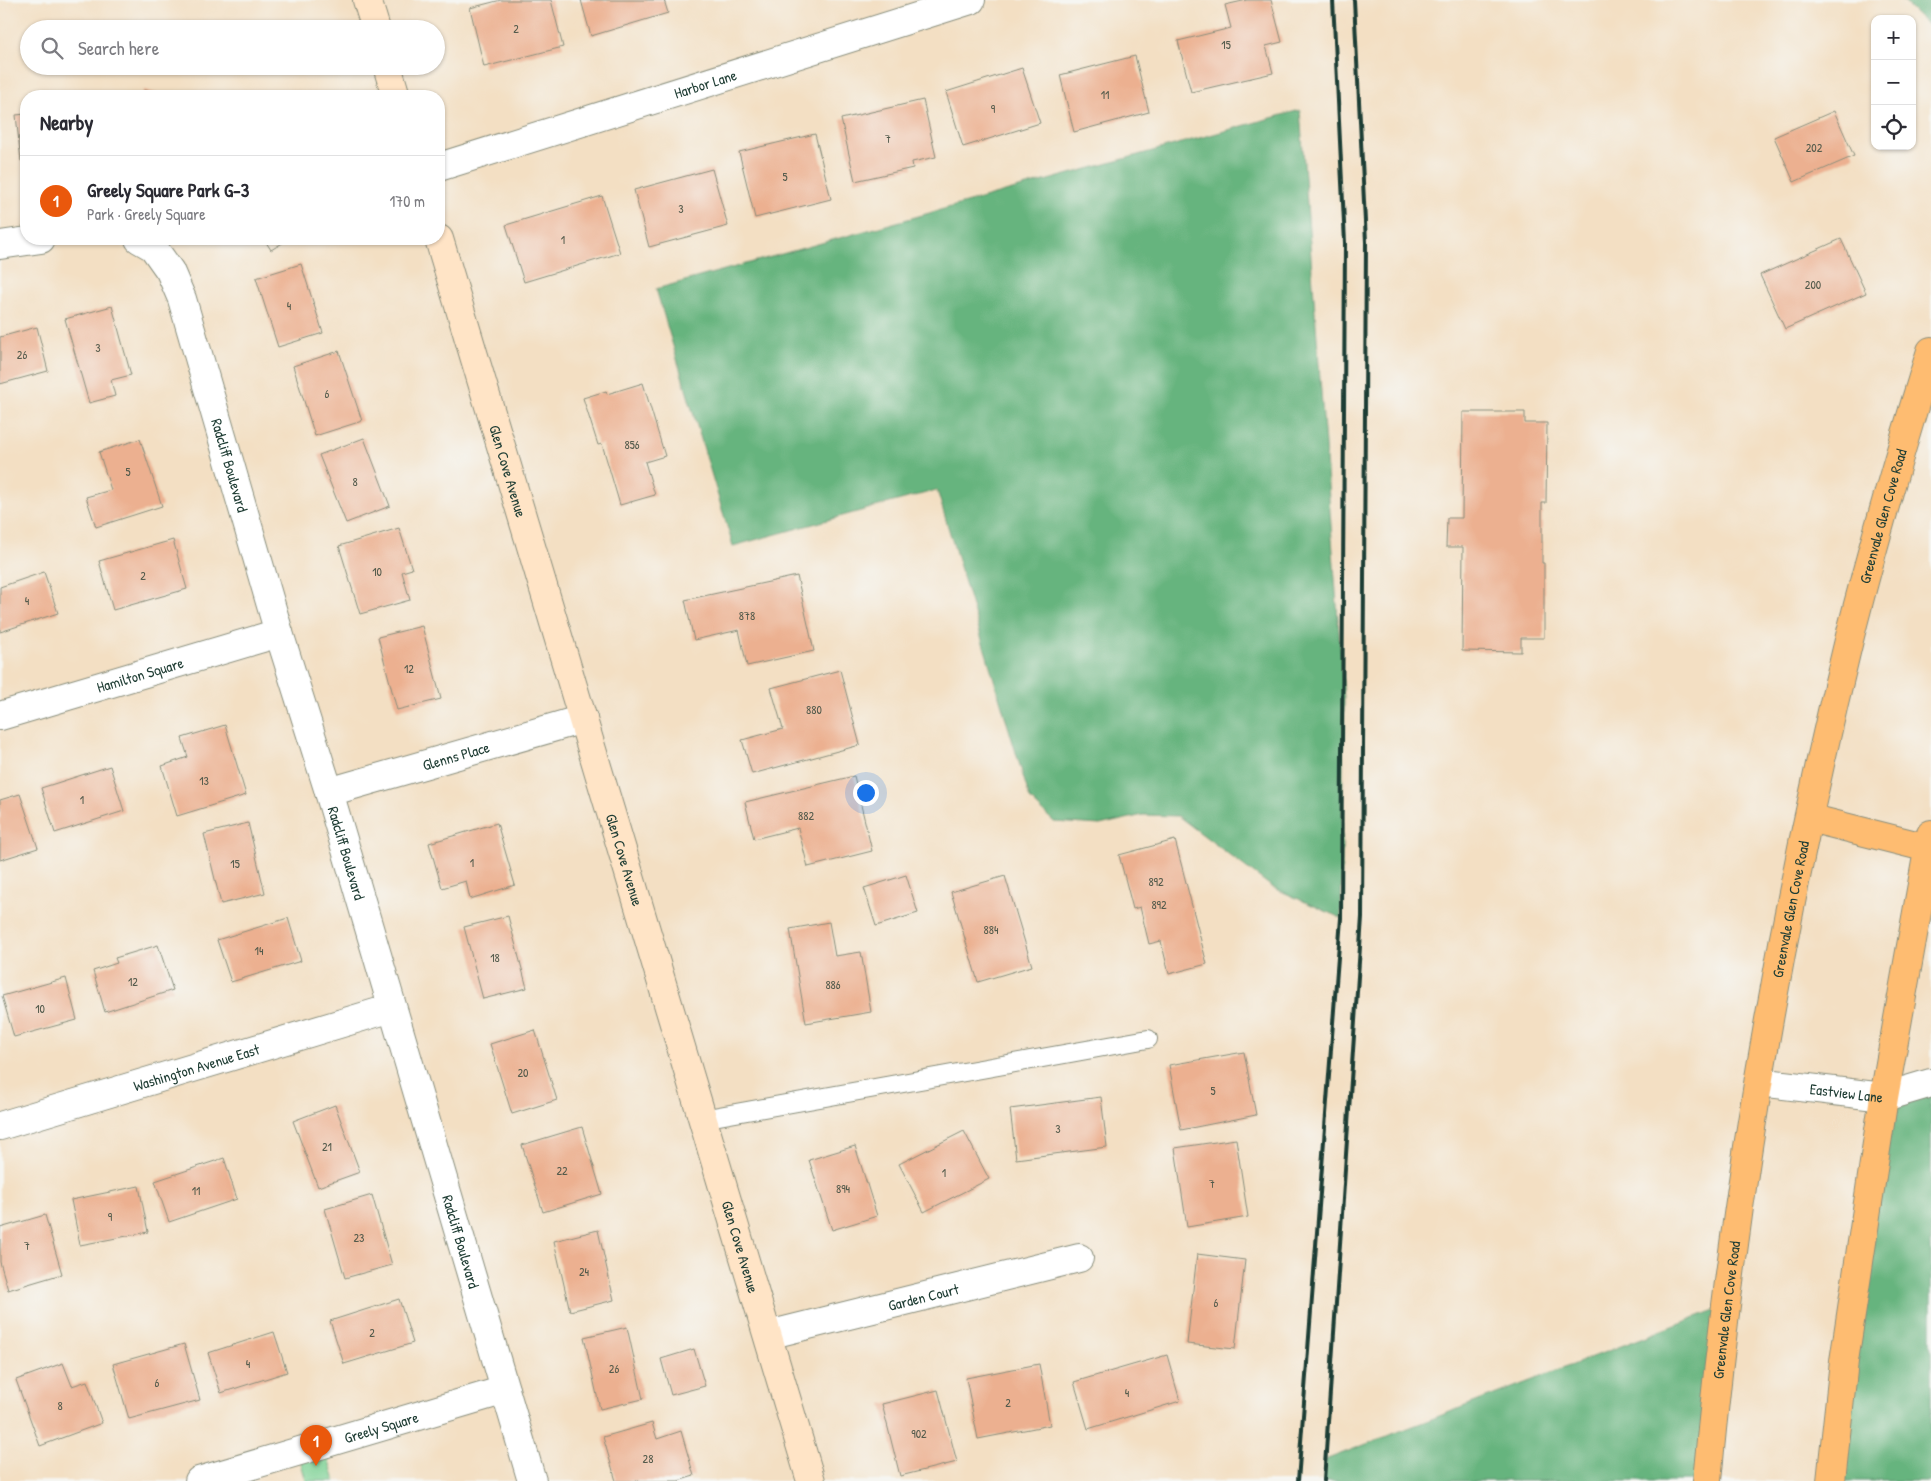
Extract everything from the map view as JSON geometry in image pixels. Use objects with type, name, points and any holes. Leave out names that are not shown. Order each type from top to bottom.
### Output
[{"type":"main road","points":[[368,0],[374,20]]},
{"type":"main road","points":[[390,75],[394,90]]},
{"type":"main road","name":"Glen Cove Avenue","points":[[441,245],[811,1481]]},
{"type":"main road","name":"Greenvale Glen Cove Road","points":[[1707,1481],[1732,1263],[1759,1082],[1808,818],[1854,623],[1894,474],[1931,351]]},
{"type":"main road","points":[[1808,818],[1929,841],[1884,1097],[1844,1361],[1831,1481]]},
{"type":"street","name":"Harbor Lane","points":[[445,164],[971,0]]},
{"type":"street","points":[[0,245],[20,242]]},
{"type":"street","name":"Radcliff Boulevard","points":[[150,245],[153,247],[170,271],[182,299],[279,633],[329,792],[532,1481]]},
{"type":"street","name":"Hamilton Square","points":[[0,716],[279,633]]},
{"type":"street","name":"Glenns Place","points":[[329,792],[583,719]]},
{"type":"street","name":"Washington Avenue East","points":[[0,1126],[392,1008]]},
{"type":"street","name":"Eastview Lane","points":[[1759,1082],[1884,1097],[1931,1082]]},
{"type":"street","name":"Garden Court","points":[[768,1335],[1079,1258]]},
{"type":"street","name":"Greely Square","points":[[199,1481],[505,1390]]},
{"type":"lane","points":[[702,1119],[1148,1039]]},
{"type":"green space","points":[[1902,0],[1931,0],[1931,28]]},
{"type":"green space","points":[[1300,110],[1344,699],[1341,918],[1272,887],[1178,816],[1143,815],[1100,825],[1054,822],[1030,799],[937,490],[733,546],[656,289]]},
{"type":"green space","points":[[1931,1083],[1931,1481],[1831,1481],[1884,1097]]},
{"type":"green space","points":[[1725,1306],[1707,1481],[1324,1481],[1325,1460]]},
{"type":"green space","points":[[324,1444],[335,1481],[306,1481],[298,1452]]},
{"type":"building","points":[[501,0],[551,0],[563,47],[484,67],[470,8]]},
{"type":"building","points":[[581,0],[664,0],[668,13],[591,36]]},
{"type":"building","points":[[1247,0],[1271,0],[1282,42],[1266,46],[1273,73],[1191,92],[1178,41],[1231,28],[1225,5]]},
{"type":"building","points":[[1135,56],[1149,112],[1074,132],[1060,75]]},
{"type":"building","points":[[1022,68],[1040,123],[963,147],[946,92]]},
{"type":"building","points":[[923,100],[936,157],[912,162],[913,168],[855,181],[841,119]]},
{"type":"building","points":[[1834,111],[1854,156],[1794,182],[1774,137]]},
{"type":"building","points":[[16,115],[20,115],[20,152]]},
{"type":"building","points":[[815,134],[831,199],[755,218],[739,152]]},
{"type":"building","points":[[712,169],[728,226],[649,247],[634,190]]},
{"type":"building","points":[[602,196],[620,253],[524,282],[506,225]]},
{"type":"building","points":[[1841,239],[1866,293],[1785,329],[1760,275]]},
{"type":"building","points":[[268,245],[279,245],[271,250]]},
{"type":"building","points":[[301,264],[323,333],[278,347],[256,278]]},
{"type":"building","points":[[112,306],[131,375],[111,380],[115,396],[89,403],[65,319]]},
{"type":"building","points":[[37,327],[48,371],[0,384],[0,337]]},
{"type":"building","points":[[339,351],[362,421],[315,436],[293,366]]},
{"type":"building","points":[[643,383],[665,456],[645,462],[655,495],[620,505],[602,444],[598,445],[583,398],[606,391],[607,394]]},
{"type":"building","points":[[1463,412],[1525,412],[1525,423],[1547,423],[1546,503],[1542,503],[1544,638],[1521,638],[1521,652],[1462,651],[1463,547],[1446,547],[1447,518],[1462,518]]},
{"type":"building","points":[[364,438],[390,506],[346,523],[319,455]]},
{"type":"building","points":[[140,439],[162,506],[96,527],[86,497],[111,490],[99,452]]},
{"type":"building","points":[[399,528],[412,569],[402,572],[410,600],[360,614],[339,546]]},
{"type":"building","points":[[173,540],[187,589],[113,610],[99,561]]},
{"type":"building","points":[[44,572],[58,613],[0,632],[0,587]]},
{"type":"building","points":[[797,576],[814,651],[747,666],[739,630],[694,640],[685,600]]},
{"type":"building","points":[[422,626],[441,699],[397,710],[378,637]]},
{"type":"building","points":[[840,670],[860,745],[752,774],[742,740],[783,729],[771,688]]},
{"type":"building","points":[[225,725],[246,795],[177,816],[162,766],[188,757],[182,738]]},
{"type":"building","points":[[110,766],[124,811],[55,833],[41,788]]},
{"type":"building","points":[[854,776],[872,851],[808,867],[798,828],[754,839],[745,802]]},
{"type":"building","points":[[20,794],[38,848],[0,860],[0,800]]},
{"type":"building","points":[[248,823],[265,893],[221,904],[204,834]]},
{"type":"building","points":[[497,823],[515,885],[470,899],[466,881],[442,888],[429,843]]},
{"type":"building","points":[[1175,840],[1207,964],[1169,974],[1161,941],[1149,944],[1140,907],[1133,909],[1119,855]]},
{"type":"building","points":[[906,875],[918,913],[876,926],[864,888]]},
{"type":"building","points":[[1005,876],[1032,966],[978,982],[951,892]]},
{"type":"building","points":[[508,916],[527,988],[483,999],[464,927]]},
{"type":"building","points":[[288,918],[301,961],[231,982],[217,940]]},
{"type":"building","points":[[829,922],[835,956],[861,952],[871,1012],[806,1023],[790,929]]},
{"type":"building","points":[[158,945],[173,990],[105,1012],[93,971],[117,963],[115,958]]},
{"type":"building","points":[[66,978],[77,1020],[14,1037],[2,996]]},
{"type":"building","points":[[535,1030],[557,1100],[512,1114],[490,1044]]},
{"type":"building","points":[[1244,1052],[1256,1115],[1181,1130],[1169,1065]]},
{"type":"building","points":[[1101,1097],[1107,1147],[1016,1159],[1010,1109]]},
{"type":"building","points":[[335,1105],[360,1172],[318,1187],[293,1121]]},
{"type":"building","points":[[582,1127],[602,1194],[543,1212],[522,1145]]},
{"type":"building","points":[[964,1131],[989,1179],[924,1212],[899,1164]]},
{"type":"building","points":[[1236,1139],[1248,1217],[1187,1227],[1175,1148]]},
{"type":"building","points":[[855,1146],[877,1216],[832,1230],[809,1160]]},
{"type":"building","points":[[224,1158],[237,1199],[169,1222],[155,1181]]},
{"type":"building","points":[[139,1186],[148,1232],[80,1245],[71,1200]]},
{"type":"building","points":[[372,1195],[392,1265],[345,1278],[325,1209]]},
{"type":"building","points":[[45,1215],[62,1274],[8,1290],[0,1262],[0,1228]]},
{"type":"building","points":[[598,1230],[614,1300],[570,1311],[554,1241]]},
{"type":"building","points":[[1197,1254],[1245,1260],[1235,1349],[1187,1344]]},
{"type":"building","points":[[399,1299],[413,1343],[344,1364],[330,1321]]},
{"type":"building","points":[[627,1327],[643,1399],[600,1409],[584,1337]]},
{"type":"building","points":[[274,1332],[287,1372],[221,1393],[208,1353]]},
{"type":"building","points":[[184,1344],[200,1400],[129,1419],[113,1364]]},
{"type":"building","points":[[694,1349],[705,1386],[671,1395],[661,1359]]},
{"type":"building","points":[[1167,1355],[1180,1401],[1088,1429],[1074,1382]]},
{"type":"building","points":[[63,1363],[72,1386],[87,1381],[102,1423],[40,1446],[16,1380]]},
{"type":"building","points":[[1039,1364],[1050,1425],[978,1439],[966,1378]]},
{"type":"building","points":[[938,1390],[957,1462],[900,1476],[882,1404]]},
{"type":"building","points":[[652,1423],[657,1439],[681,1431],[694,1476],[678,1481],[616,1481],[603,1437]]},
{"type":"railway","points":[[1298,1481],[1341,918],[1345,243],[1333,0]]},
{"type":"railway","points":[[1324,1481],[1362,917],[1366,242],[1354,0]]},
{"type":"place","name":"Greely Square Park G-3","points":[[316,1466]]}]
